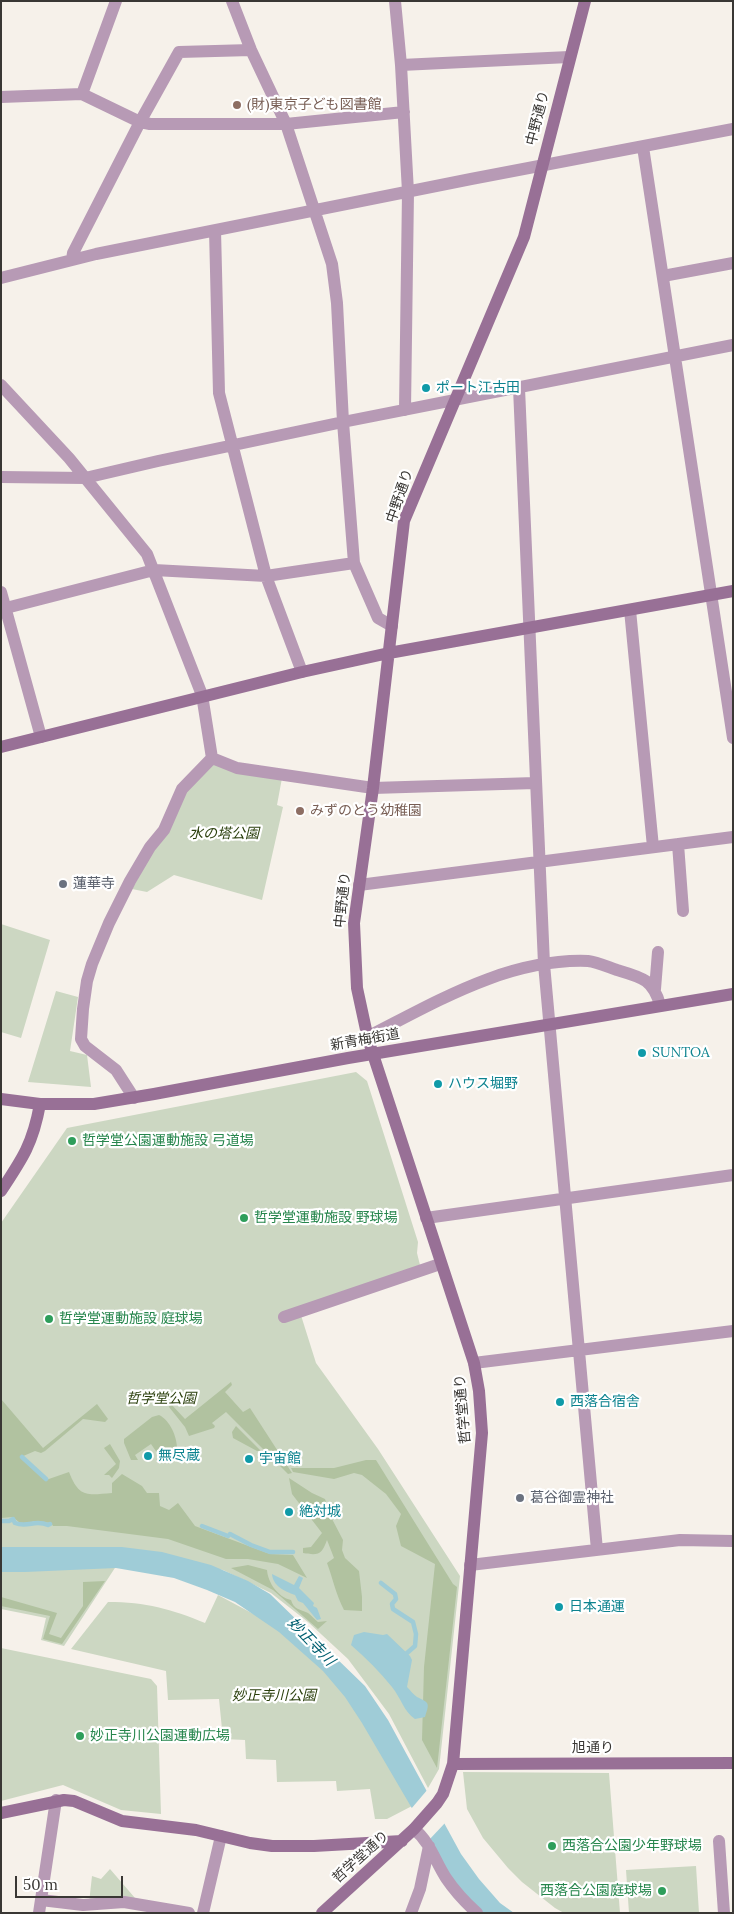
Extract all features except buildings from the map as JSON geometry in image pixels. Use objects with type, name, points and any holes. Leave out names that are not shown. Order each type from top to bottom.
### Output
[{"type":"street","points":[[82,94],[116,1]]},
{"type":"street","points":[[232,1],[251,50],[286,124],[332,264],[337,302],[343,422],[354,563],[378,618],[392,626]]},
{"type":"street","points":[[395,1],[401,64],[408,192],[405,410]]},
{"type":"street","name":"中野通り","points":[[372,1054],[357,988],[354,923],[374,788],[404,521],[524,237],[585,1]]},
{"type":"street","points":[[72,260],[73,253],[140,122],[179,52],[251,50]]},
{"type":"street","points":[[401,64],[570,57]]},
{"type":"street","points":[[1,97],[82,94],[140,122],[150,124],[286,124],[404,112]]},
{"type":"street","points":[[1,278],[72,260],[215,230],[733,129]]},
{"type":"street","points":[[643,147],[711,595],[731,714],[733,738]]},
{"type":"street","points":[[215,230],[219,393],[266,576],[302,672]]},
{"type":"street","points":[[663,276],[733,263]]},
{"type":"street","points":[[1,477],[85,478],[343,422],[733,345]]},
{"type":"street","points":[[1,384],[69,458],[147,554],[202,695],[212,758]]},
{"type":"street","points":[[519,388],[544,964],[597,1550]]},
{"type":"street","points":[[6,608],[154,570],[266,576],[354,563]]},
{"type":"street","points":[[1,747],[202,695],[389,653],[733,591]]},
{"type":"street","points":[[1,592],[41,737]]},
{"type":"street","points":[[630,610],[653,847]]},
{"type":"street","points":[[212,758],[236,768],[374,788],[535,783]]},
{"type":"street","points":[[134,1098],[116,1070],[85,1046],[81,1039],[87,981],[106,930],[130,882],[150,847],[164,830],[182,790],[212,758]]},
{"type":"street","points":[[359,885],[733,837]]},
{"type":"street","points":[[678,844],[683,911]]},
{"type":"street","points":[[658,952],[655,989],[660,1005]]},
{"type":"street","points":[[367,1037],[442,998],[490,978],[526,967],[544,964],[590,961],[644,978],[655,989]]},
{"type":"street","name":"新青梅街道","points":[[1,1099],[40,1104],[94,1104],[372,1054],[733,994]]},
{"type":"street","name":"哲学堂通り","points":[[322,1913],[402,1841],[437,1804],[443,1794],[453,1764],[482,1433],[479,1392],[474,1363],[372,1054]]},
{"type":"street","points":[[1,1191],[32,1141],[40,1104]]},
{"type":"street","points":[[426,1218],[733,1175]]},
{"type":"street","points":[[284,1317],[440,1264]]},
{"type":"street","points":[[474,1363],[733,1332]]},
{"type":"street","points":[[470,1565],[680,1540],[733,1542]]},
{"type":"street","name":"旭通り","points":[[453,1764],[733,1763]]},
{"type":"street","points":[[56,1800],[40,1906],[124,1902],[189,1913]]},
{"type":"street","points":[[1,1813],[56,1800],[74,1801],[122,1821],[196,1830],[272,1846],[314,1846],[402,1841]]},
{"type":"street","points":[[417,1826],[446,1879],[477,1913]]},
{"type":"street","points":[[203,1913],[220,1836]]},
{"type":"street","points":[[719,1842],[726,1906]]},
{"type":"street","points":[[411,1913],[420,1889],[428,1846]]},
{"type":"green space","name":"水の塔公園","points":[[213,763],[282,778],[277,805],[283,807],[262,900],[174,875],[147,892],[132,889],[188,789]]},
{"type":"green space","points":[[1,924],[50,940],[21,1038],[1,1032]]},
{"type":"green space","points":[[56,991],[78,997],[70,1051],[87,1055],[91,1087],[28,1082]]},
{"type":"green space","name":"哲学堂公園","points":[[356,1072],[367,1081],[418,1242],[417,1253],[420,1265],[299,1309],[316,1363],[378,1449],[460,1576],[439,1769],[428,1788],[389,1714],[348,1659],[308,1622],[271,1593],[223,1570],[124,1554],[64,1646],[41,1640],[46,1618],[1,1609],[1,1223],[67,1128]]},
{"type":"green space","points":[[231,1382],[232,1385],[225,1392],[243,1412],[250,1408],[292,1473],[288,1474],[226,1412],[212,1423],[215,1426],[214,1428],[189,1436],[185,1427],[169,1407],[170,1403],[185,1419]]},
{"type":"green space","points":[[1,1399],[43,1448],[97,1404],[108,1419],[105,1422],[83,1419],[45,1451],[41,1453],[35,1451],[21,1457],[46,1480],[69,1472],[80,1491],[90,1494],[103,1494],[112,1493],[112,1483],[122,1474],[142,1486],[147,1493],[159,1493],[160,1506],[169,1510],[178,1503],[195,1526],[270,1554],[293,1555],[307,1578],[278,1564],[248,1559],[226,1559],[168,1539],[67,1526],[53,1526],[51,1523],[34,1521],[28,1524],[21,1524],[13,1517],[1,1518]]},
{"type":"green space","points":[[159,1415],[163,1417],[172,1429],[177,1448],[159,1461],[156,1460],[160,1457],[151,1444],[135,1455],[138,1460],[131,1460],[124,1439],[152,1417]]},
{"type":"green space","points":[[236,1426],[261,1451],[257,1451],[233,1438],[232,1432]]},
{"type":"green space","points":[[110,1444],[120,1461],[119,1468],[112,1478],[109,1475],[104,1475],[116,1464],[104,1448]]},
{"type":"green space","points":[[366,1460],[376,1460],[453,1584],[457,1587],[437,1768],[422,1740],[424,1667],[435,1564],[401,1546],[396,1526],[401,1514],[386,1494],[362,1475],[354,1473],[334,1479],[293,1472],[291,1468],[334,1468]]},
{"type":"green space","points":[[289,1478],[325,1499],[331,1517],[343,1540],[342,1550],[345,1558],[359,1571],[362,1611],[344,1610],[327,1563],[334,1558],[327,1540],[319,1553],[303,1553],[303,1548],[311,1547],[322,1533],[292,1494]]},
{"type":"green space","points":[[248,1565],[267,1570],[269,1580],[278,1593],[291,1600],[296,1607],[308,1613],[318,1622],[327,1621],[318,1629],[273,1590],[231,1568]]},
{"type":"green space","points":[[105,1581],[62,1644],[43,1639],[50,1616],[1,1606],[1,1597],[57,1613],[49,1634],[61,1638],[83,1606],[83,1582]]},
{"type":"green space","name":"妙正寺川公園","points":[[218,1595],[274,1625],[325,1671],[345,1695],[364,1723],[412,1806],[387,1819],[375,1819],[370,1789],[337,1791],[336,1781],[277,1782],[276,1760],[246,1759],[245,1740],[223,1739],[219,1699],[168,1700],[166,1671],[71,1649],[108,1602],[134,1603],[158,1607],[205,1623]]},
{"type":"green space","name":"妙正寺川公園運動広場","points":[[1,1648],[151,1679],[157,1686],[161,1814],[121,1810],[63,1785],[1,1801]]},
{"type":"green space","name":"西落合公園少年野球場","points":[[463,1772],[609,1773],[620,1913],[564,1913],[522,1882],[483,1838],[467,1809]]},
{"type":"green space","name":"西落合公園庭球場","points":[[696,1866],[699,1913],[629,1913],[626,1870]]},
{"type":"green space","points":[[110,1869],[135,1898],[89,1903],[92,1876],[101,1879]]},
{"type":"water","name":"妙正寺川","points":[[1,1547],[122,1547],[162,1552],[211,1565],[248,1581],[270,1594],[365,1686],[388,1720],[461,1854],[500,1903],[514,1913],[480,1913],[449,1879],[427,1834],[345,1697],[323,1671],[279,1632],[235,1602],[174,1578],[116,1568],[1,1572]]},
{"type":"water","points":[[272,1574],[294,1585],[299,1576],[303,1578],[299,1588],[314,1603],[313,1606],[317,1608],[321,1619],[317,1620],[303,1603],[298,1601],[295,1595],[277,1585]]},
{"type":"water","points":[[364,1632],[387,1634],[410,1656],[412,1660],[407,1687],[427,1704],[428,1708],[425,1717],[415,1719],[411,1716],[387,1681],[351,1645],[354,1635]]},
{"type":"pier","points":[[428,1789],[445,1823],[429,1840],[411,1809]]},
{"type":"waterway","points":[[22,1457],[46,1479]]},
{"type":"waterway","points":[[1,1521],[13,1519],[15,1523],[24,1525],[50,1524]]},
{"type":"waterway","points":[[202,1526],[228,1536]]},
{"type":"waterway","points":[[230,1534],[270,1552],[293,1552]]},
{"type":"waterway","points":[[381,1583],[395,1594],[396,1599],[392,1604],[393,1609],[413,1622],[416,1634],[415,1646],[407,1653]]},
{"type":"place","name":"(財)東京子ども図書館","points":[[237,105]]},
{"type":"place","name":"ポート江古田","points":[[426,388]]},
{"type":"place","name":"みずのとう幼稚園","points":[[300,811]]},
{"type":"place","name":"蓮華寺","points":[[63,884]]},
{"type":"place","name":"SUNTOA","points":[[642,1053]]},
{"type":"place","name":"ハウス堀野","points":[[438,1084]]},
{"type":"place","name":"哲学堂公園運動施設 弓道場","points":[[72,1141]]},
{"type":"place","name":"哲学堂運動施設 野球場","points":[[244,1218]]},
{"type":"place","name":"哲学堂運動施設 庭球場","points":[[49,1319]]},
{"type":"place","name":"西落合宿舎","points":[[560,1402]]},
{"type":"place","name":"無尽蔵","points":[[148,1456]]},
{"type":"place","name":"宇宙館","points":[[249,1459]]},
{"type":"place","name":"葛谷御霊神社","points":[[520,1498]]},
{"type":"place","name":"絶対城","points":[[289,1512]]},
{"type":"place","name":"日本通運","points":[[559,1607]]},
{"type":"place","name":"妙正寺川公園運動広場","points":[[80,1736]]},
{"type":"place","name":"西落合公園少年野球場","points":[[552,1846]]},
{"type":"place","name":"西落合公園庭球場","points":[[662,1891]]}]
